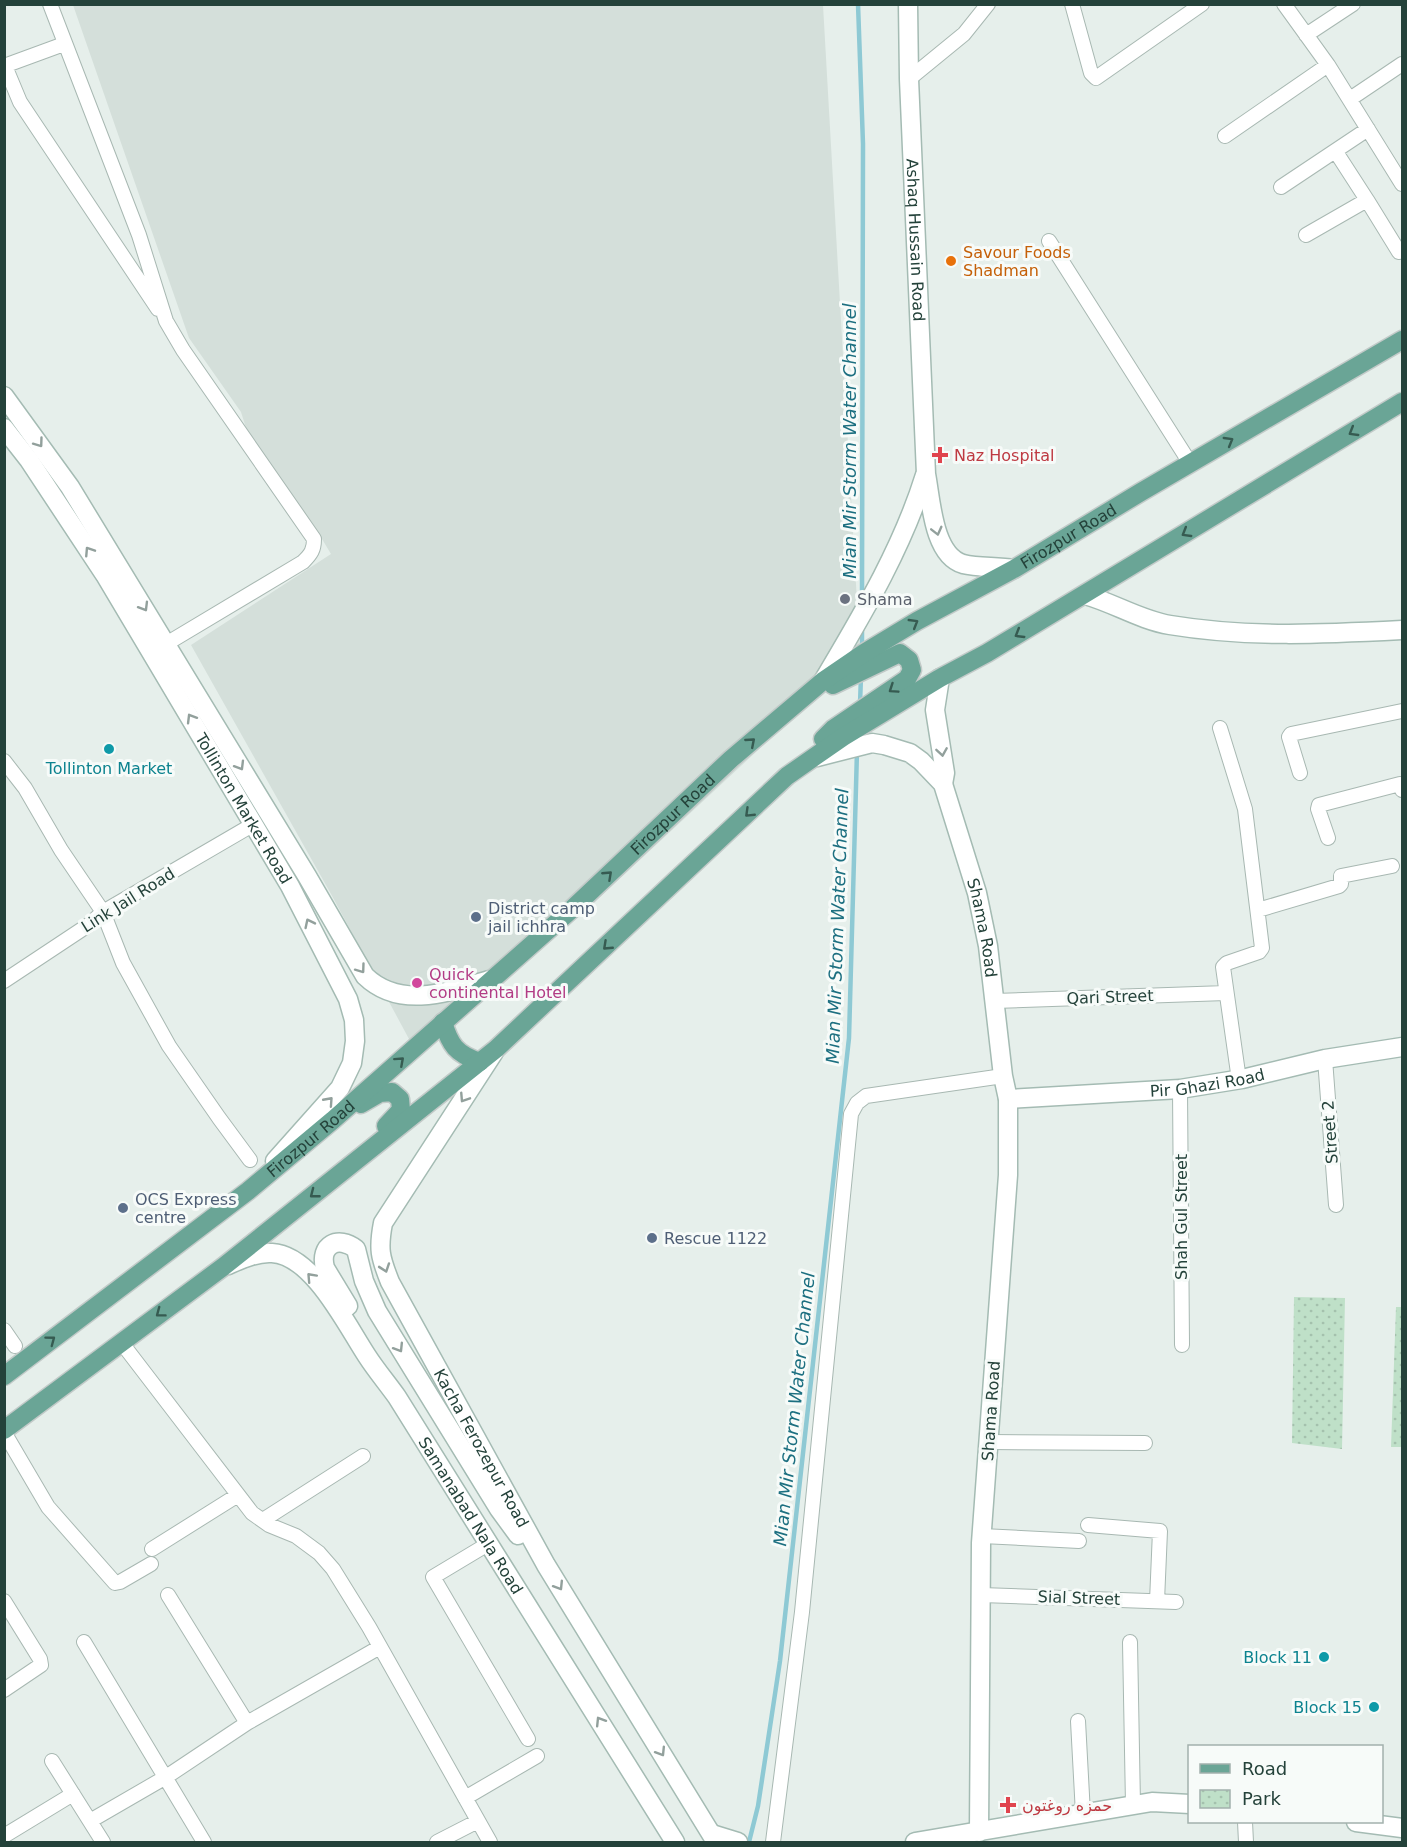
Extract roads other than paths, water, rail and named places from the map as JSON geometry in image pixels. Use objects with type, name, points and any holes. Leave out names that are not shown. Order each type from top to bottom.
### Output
[{"type":"main road","name":"Ashaq Hussain Road","points":[[908,4],[909,79],[926,474],[937,531],[945,553],[952,560],[963,564],[1014,569]]},
{"type":"main road","name":"Firozpur Road","points":[[4,1376],[248,1191],[333,1120],[572,909],[731,759],[823,681],[840,661],[864,653],[917,621],[1014,569],[1190,463],[1402,340]]},
{"type":"main road","name":"Tollinton Market Road","points":[[4,396],[70,487],[307,876],[357,965],[374,984],[396,993],[428,997],[489,980]]},
{"type":"main road","points":[[787,777],[816,757],[845,743],[867,723],[940,678],[1085,595],[1402,402]]},
{"type":"main road","name":"Tollinton Market Road","points":[[4,428],[29,460],[105,575],[290,886],[348,999],[354,1020],[355,1041],[352,1063],[340,1088],[248,1191]]},
{"type":"main road","name":"Ashaq Hussain Road","points":[[840,661],[899,545],[915,509],[926,474]]},
{"type":"main road","points":[[1085,595],[1101,599],[1147,620],[1170,625],[1289,636],[1402,630]]},
{"type":"main road","points":[[4,1431],[223,1266],[496,1049],[787,777],[833,729],[907,680],[912,670],[909,660],[900,653],[892,656],[796,703]]},
{"type":"main road","name":"Shama Road","points":[[940,678],[935,710],[945,773],[943,784]]},
{"type":"main road","name":"Shama Road","points":[[845,743],[872,743],[910,753],[943,784],[977,893],[988,946],[1003,1076],[1008,1099],[1008,1175],[982,1536],[979,1832]]},
{"type":"main road","points":[[290,886],[307,876]]},
{"type":"main road","points":[[443,1022],[448,1040],[457,1051],[467,1058],[480,1062]]},
{"type":"main road","name":"Pir Ghazi Road","points":[[1008,1099],[1180,1089],[1239,1080],[1325,1059],[1402,1047]]},
{"type":"main road","name":"Kacha Ferozepur Road","points":[[496,1049],[393,1205],[383,1223],[379,1245],[390,1282],[546,1565],[714,1838]]},
{"type":"main road","points":[[333,1120],[380,1093],[392,1092],[400,1099],[401,1110],[334,1178]]},
{"type":"main road","points":[[397,1397],[373,1343],[325,1268],[324,1253],[334,1243],[347,1243],[356,1249],[364,1281],[377,1311],[499,1509],[519,1536],[546,1565]]},
{"type":"main road","name":"Samanabad Nala Road","points":[[223,1266],[260,1254],[274,1253],[300,1265],[331,1299],[367,1356],[397,1397],[675,1842]]},
{"type":"main road","points":[[922,1842],[1152,1802],[1188,1804]]},
{"type":"main road","points":[[1369,1823],[1402,1828]]},
{"type":"main road","points":[[714,1838],[738,1842]]},
{"type":"street","points":[[50,4],[140,235],[166,321]]},
{"type":"street","points":[[909,79],[964,33],[988,4]]},
{"type":"street","points":[[1072,4],[1091,73],[1096,78],[1202,4]]},
{"type":"street","points":[[1284,4],[1328,65],[1402,184]]},
{"type":"street","points":[[1306,35],[1353,4]]},
{"type":"street","points":[[64,44],[5,66],[20,102],[183,350],[314,539],[314,548],[303,562],[166,644]]},
{"type":"street","points":[[1350,99],[1402,64]]},
{"type":"street","points":[[1225,136],[1328,65]]},
{"type":"street","points":[[1281,187],[1368,129]]},
{"type":"street","points":[[1336,152],[1399,252],[1402,250]]},
{"type":"street","points":[[1306,235],[1366,200]]},
{"type":"street","points":[[1049,241],[1190,463]]},
{"type":"street","points":[[1300,773],[1289,737],[1291,734],[1402,711]]},
{"type":"street","points":[[1220,728],[1245,809],[1262,951],[1223,967],[1239,1080]]},
{"type":"street","points":[[4,761],[25,788],[103,912],[123,963],[169,1046],[250,1160]]},
{"type":"street","points":[[1328,838],[1318,809],[1319,805],[1400,784],[1402,789]]},
{"type":"street","name":"Link Jail Road","points":[[4,981],[90,924],[103,912],[254,824]]},
{"type":"street","points":[[1258,909],[1339,886],[1341,876],[1392,866]]},
{"type":"street","name":"Qari Street","points":[[994,1001],[1226,993]]},
{"type":"street","name":"Street 2","points":[[1325,1059],[1336,1205]]},
{"type":"street","points":[[772,1842],[802,1612],[851,1114],[856,1103],[866,1096],[1003,1076]]},
{"type":"street","name":"Shah Gul Street","points":[[1180,1089],[1182,1345]]},
{"type":"street","points":[[4,1330],[15,1346]]},
{"type":"street","points":[[121,1342],[252,1513],[263,1521],[296,1536],[319,1553],[333,1569],[380,1647],[490,1842]]},
{"type":"street","points":[[4,1431],[48,1507],[115,1583],[151,1564]]},
{"type":"street","points":[[988,1442],[1145,1443]]},
{"type":"street","points":[[263,1521],[363,1456]]},
{"type":"street","points":[[152,1549],[238,1495]]},
{"type":"street","points":[[1088,1525],[1160,1531],[1157,1601]]},
{"type":"street","points":[[982,1536],[1079,1541]]},
{"type":"street","points":[[488,1544],[432,1577],[528,1739]]},
{"type":"street","points":[[168,1594],[247,1723]]},
{"type":"street","name":"Sial Street","points":[[981,1594],[1176,1602]]},
{"type":"street","points":[[4,1690],[41,1665],[40,1659],[7,1609]]},
{"type":"street","points":[[84,1642],[204,1842]]},
{"type":"street","points":[[1130,1642],[1133,1805]]},
{"type":"street","points":[[90,1821],[166,1777],[247,1723],[380,1647]]},
{"type":"street","points":[[1078,1721],[1083,1814]]},
{"type":"street","points":[[465,1798],[537,1756]]},
{"type":"street","points":[[52,1761],[103,1842]]},
{"type":"street","points":[[4,1836],[73,1794]]},
{"type":"street","points":[[437,1842],[478,1821]]},
{"type":"street","points":[[1245,1823],[1246,1842]]},
{"type":"waterway","name":"Mian Mir Storm Water Channel","points":[[858,4],[863,144],[862,599]]},
{"type":"waterway","name":"Mian Mir Storm Water Channel","points":[[862,628],[862,650]]},
{"type":"waterway","name":"Mian Mir Storm Water Channel","points":[[860,704],[861,676]]},
{"type":"waterway","name":"Mian Mir Storm Water Channel","points":[[749,1842],[758,1806],[780,1661],[849,1038],[857,751]]},
{"type":"place","name":"Savour Foods Shadman","points":[[951,261]]},
{"type":"place","name":"Naz Hospital","points":[[940,455]]},
{"type":"place","name":"Shama","points":[[845,599]]},
{"type":"place","name":"Tollinton Market","points":[[109,749]]},
{"type":"place","name":"District camp jail ichhra","points":[[476,917]]},
{"type":"place","name":"Quick continental Hotel","points":[[417,983]]},
{"type":"place","name":"OCS Express centre","points":[[123,1208]]},
{"type":"place","name":"Rescue 1122","points":[[652,1238]]},
{"type":"place","name":"Block 11","points":[[1324,1657]]},
{"type":"place","name":"Block 15","points":[[1374,1707]]},
{"type":"place","name":"حمزه روغتون","points":[[1008,1805]]}]
